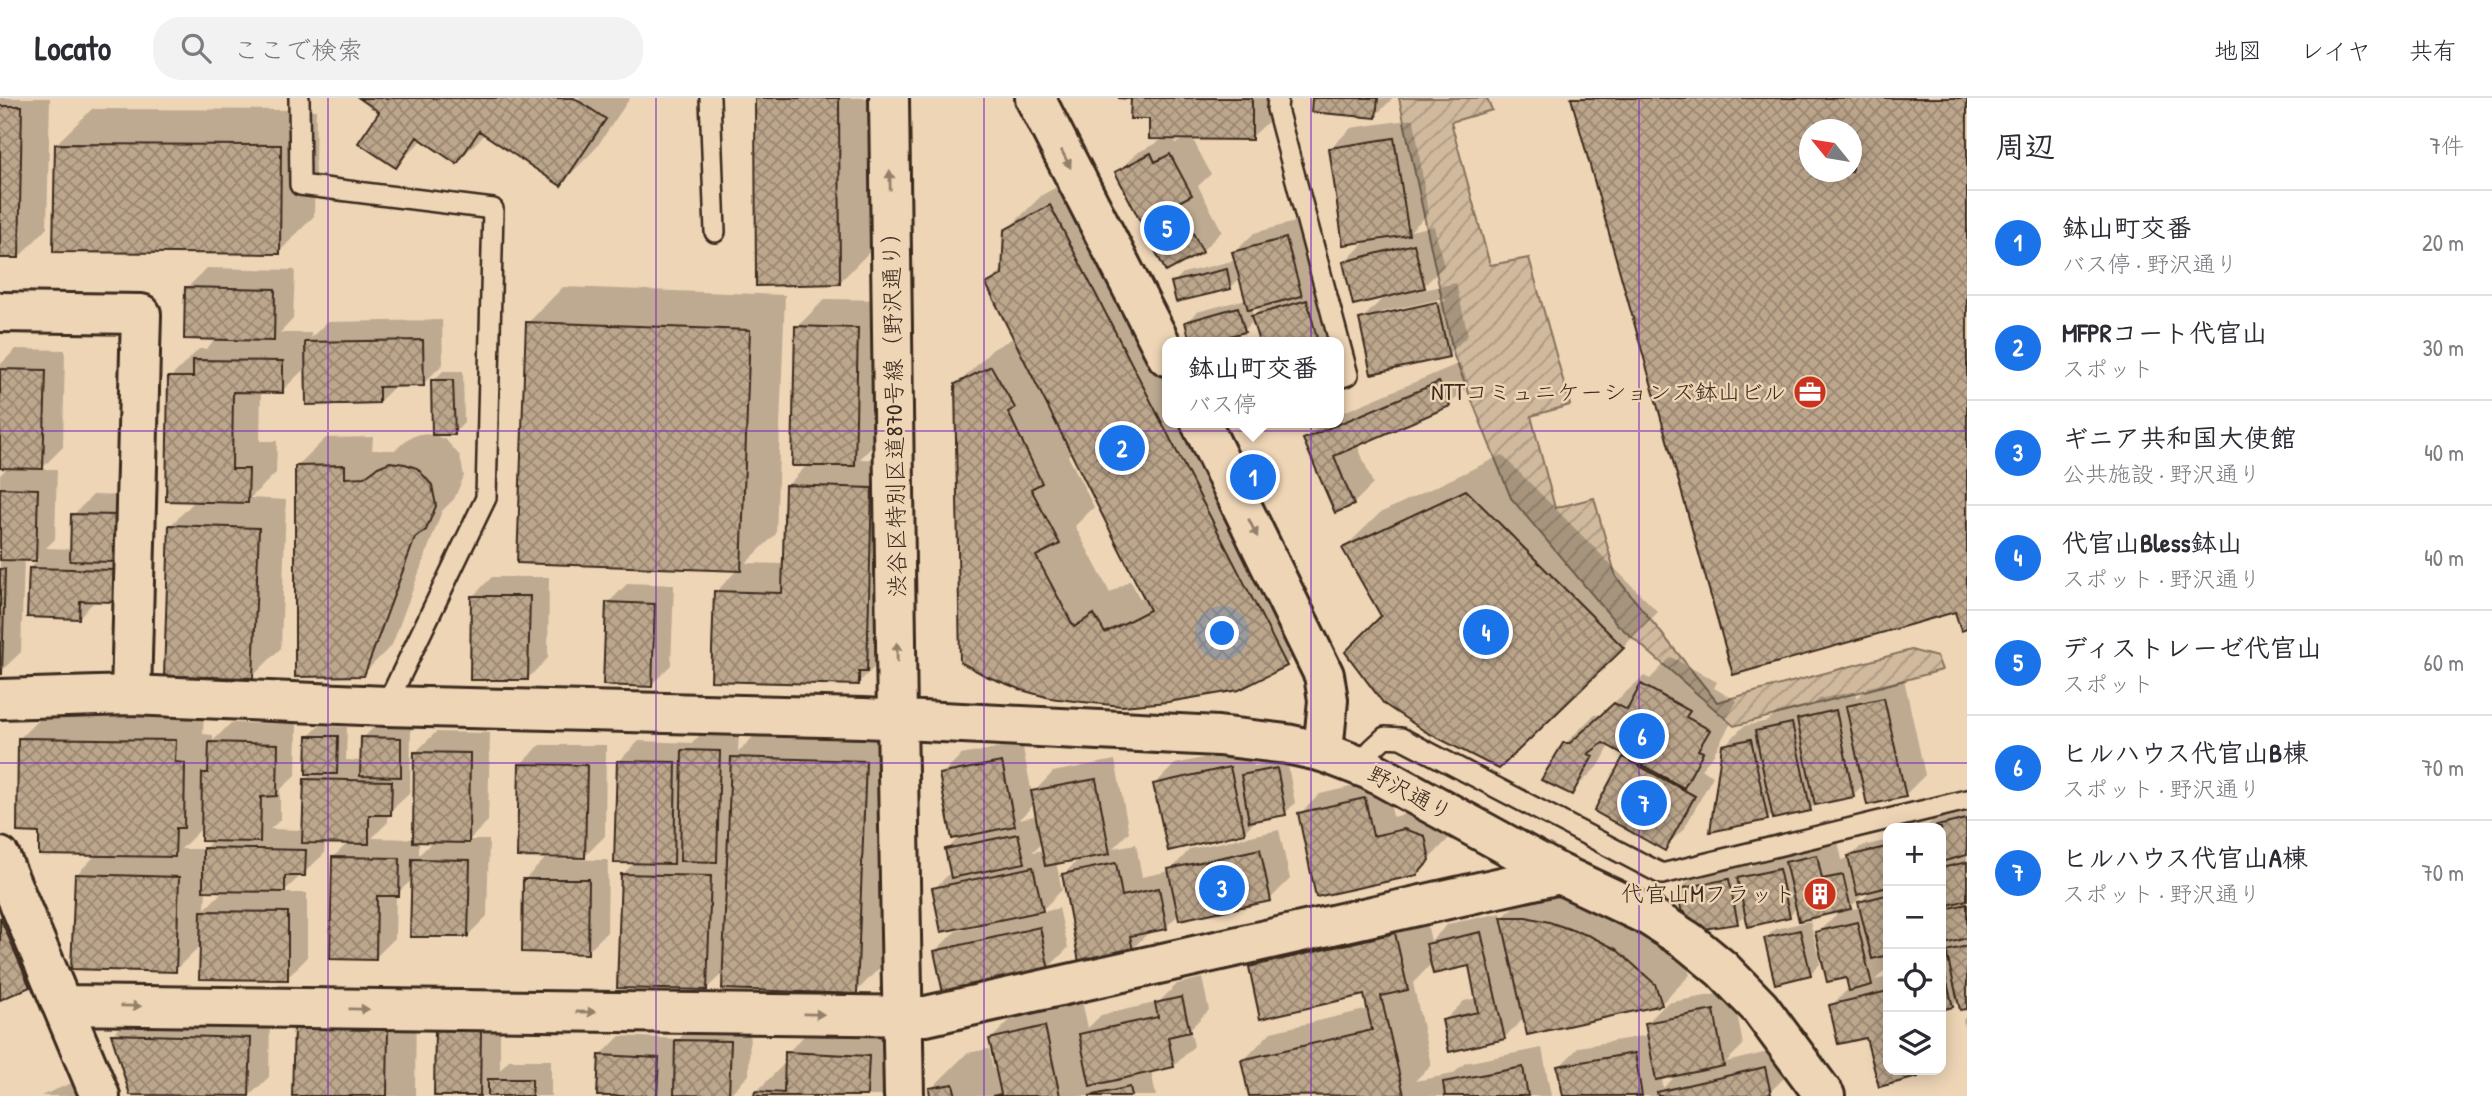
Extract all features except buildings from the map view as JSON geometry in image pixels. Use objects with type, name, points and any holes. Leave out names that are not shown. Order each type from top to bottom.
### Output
[{"type":"street","name":"渋谷区特別区道870号線（野沢通り）","points":[[889,98],[904,1096]]},
{"type":"street","points":[[1035,98],[1162,346]]},
{"type":"street","points":[[0,312],[141,314],[131,695]]},
{"type":"street","points":[[1207,428],[1324,675],[1328,700],[1323,751]]},
{"type":"street","name":"野沢通り","points":[[0,699],[131,695],[897,720],[1218,736],[1323,751],[1360,766],[1560,874],[1649,916],[1689,941],[1760,1007],[1825,1096]]},
{"type":"street","points":[[0,857],[100,1096]]},
{"type":"street","points":[[63,1005],[926,1016],[1560,874]]},
{"type":"lane","points":[[299,98],[300,185],[493,209],[486,498],[386,705]]},
{"type":"lane","points":[[710,98],[715,232]]},
{"type":"lane","points":[[1278,98],[1277,108],[1338,337]]},
{"type":"lane","points":[[1344,360],[1348,375],[1344,376]]},
{"type":"lane","points":[[1360,766],[1372,748],[1385,737],[1401,738],[1662,874],[1967,800]]},
{"type":"shaded area","points":[[1399,98],[1487,98],[1492,110],[1451,122],[1490,265],[1529,258],[1570,405],[1531,416],[1555,508],[1594,498],[1616,577],[1717,702],[1911,650],[1937,657],[1942,670],[1734,726],[1617,624],[1511,498],[1454,356]]},
{"type":"place","name":"ディストレーゼ代官山","points":[[1167,228]]},
{"type":"place","name":"NTTコミュニケーションズ鉢山ビル","points":[[1810,392]]},
{"type":"place","name":"MFPRコート代官山","points":[[1122,448]]},
{"type":"place","name":"鉢山町交番","points":[[1253,477]]},
{"type":"place","name":"代官山Bless鉢山","points":[[1486,632]]},
{"type":"place","name":"ヒルハウス代官山B棟","points":[[1642,736]]},
{"type":"place","name":"ヒルハウス代官山A棟","points":[[1644,803]]},
{"type":"place","name":"ギニア共和国大使館","points":[[1222,888]]},
{"type":"place","name":"代官山Mフラット","points":[[1820,894]]}]
